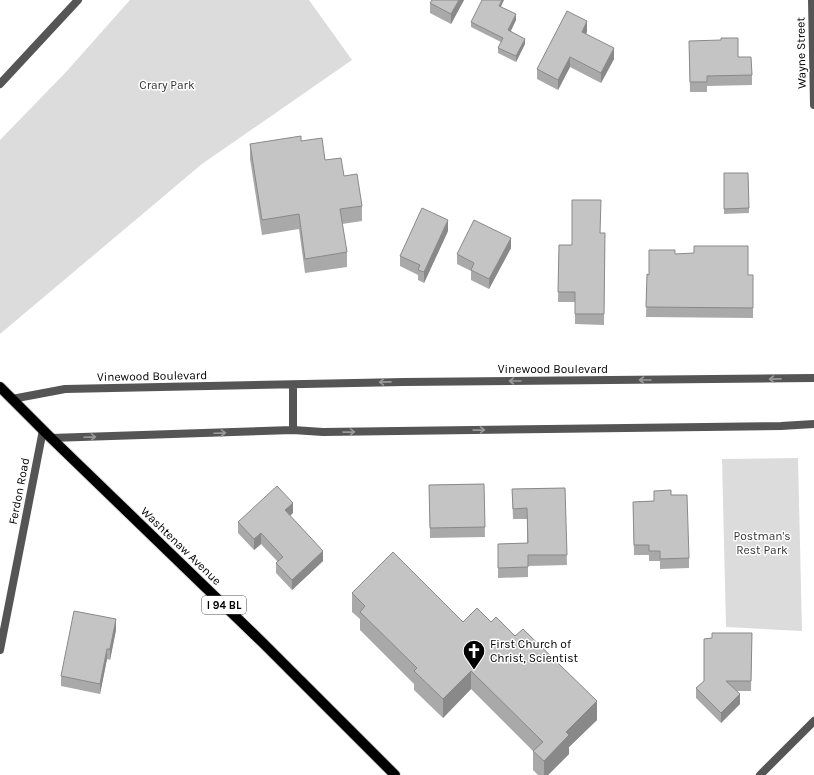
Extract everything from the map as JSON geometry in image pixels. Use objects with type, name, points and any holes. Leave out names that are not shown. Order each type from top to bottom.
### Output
[{"type":"main road","name":"Washtenaw Avenue","points":[[0,387],[263,643],[395,775]]},
{"type":"street","points":[[0,84],[78,0]]},
{"type":"street","name":"Wayne Street","points":[[812,0],[814,105]]},
{"type":"street","name":"Vinewood Boulevard","points":[[12,400],[66,389],[412,382],[814,378]]},
{"type":"street","points":[[293,385],[293,430]]},
{"type":"street","points":[[51,438],[293,430],[323,432],[781,426],[814,424]]},
{"type":"street","name":"Ferdon Road","points":[[0,650],[43,430]]},
{"type":"street","points":[[760,775],[814,721]]},
{"type":"green space","name":"Crary Park","points":[[130,0],[309,0],[352,60],[202,164],[0,334],[0,140],[66,72]]},
{"type":"green space","name":"Postman's Rest Park","points":[[798,458],[802,631],[726,627],[722,459]]},
{"type":"building","points":[[432,0],[459,0],[451,14],[430,3]]},
{"type":"building","points":[[482,0],[502,0],[499,6],[516,14],[508,30],[525,39],[516,56],[498,48],[503,38],[471,22]]},
{"type":"building","points":[[567,11],[587,21],[582,32],[614,48],[601,73],[570,57],[558,80],[537,69]]},
{"type":"building","points":[[721,38],[738,38],[738,57],[751,57],[752,75],[707,76],[707,82],[690,82],[689,41],[721,40]]},
{"type":"building","points":[[301,136],[301,141],[322,138],[325,160],[341,158],[344,176],[357,174],[362,206],[340,209],[347,252],[305,259],[299,214],[262,220],[250,144]]},
{"type":"building","points":[[724,173],[748,173],[749,208],[724,209]]},
{"type":"building","points":[[572,200],[601,200],[600,233],[605,233],[604,314],[575,314],[575,292],[558,292],[559,245],[572,245]]},
{"type":"building","points":[[422,208],[448,220],[424,272],[418,270],[420,265],[400,256]]},
{"type":"building","points":[[474,220],[511,238],[489,279],[471,270],[474,263],[457,254]]},
{"type":"building","points":[[694,246],[748,246],[748,275],[753,275],[753,308],[646,307],[647,274],[649,275],[649,250],[675,250],[675,254],[694,253]]},
{"type":"building","points":[[484,484],[485,527],[430,528],[429,485]]},
{"type":"building","points":[[277,486],[293,503],[285,510],[323,551],[292,580],[276,563],[283,557],[261,533],[254,539],[238,522]]},
{"type":"building","points":[[565,488],[567,555],[528,555],[528,567],[498,568],[498,544],[528,543],[527,508],[513,509],[512,489]]},
{"type":"building","points":[[671,490],[671,495],[687,495],[689,558],[660,559],[660,551],[649,551],[649,545],[634,545],[633,502],[654,501],[654,491]]},
{"type":"building","name":"First Church of Christ, Scientist","points":[[393,552],[463,622],[477,608],[491,622],[496,617],[515,636],[523,629],[597,701],[566,732],[569,735],[544,761],[533,751],[543,742],[471,671],[443,699],[414,671],[417,668],[360,612],[365,606],[352,593]]},
{"type":"building","points":[[74,611],[116,619],[110,649],[107,649],[100,684],[61,676]]},
{"type":"building","points":[[712,633],[752,633],[751,681],[726,681],[740,694],[721,713],[696,688],[704,681],[704,639],[712,638]]},
{"type":"place","name":"First Church of Christ, Scientist","points":[[474,670]]}]
